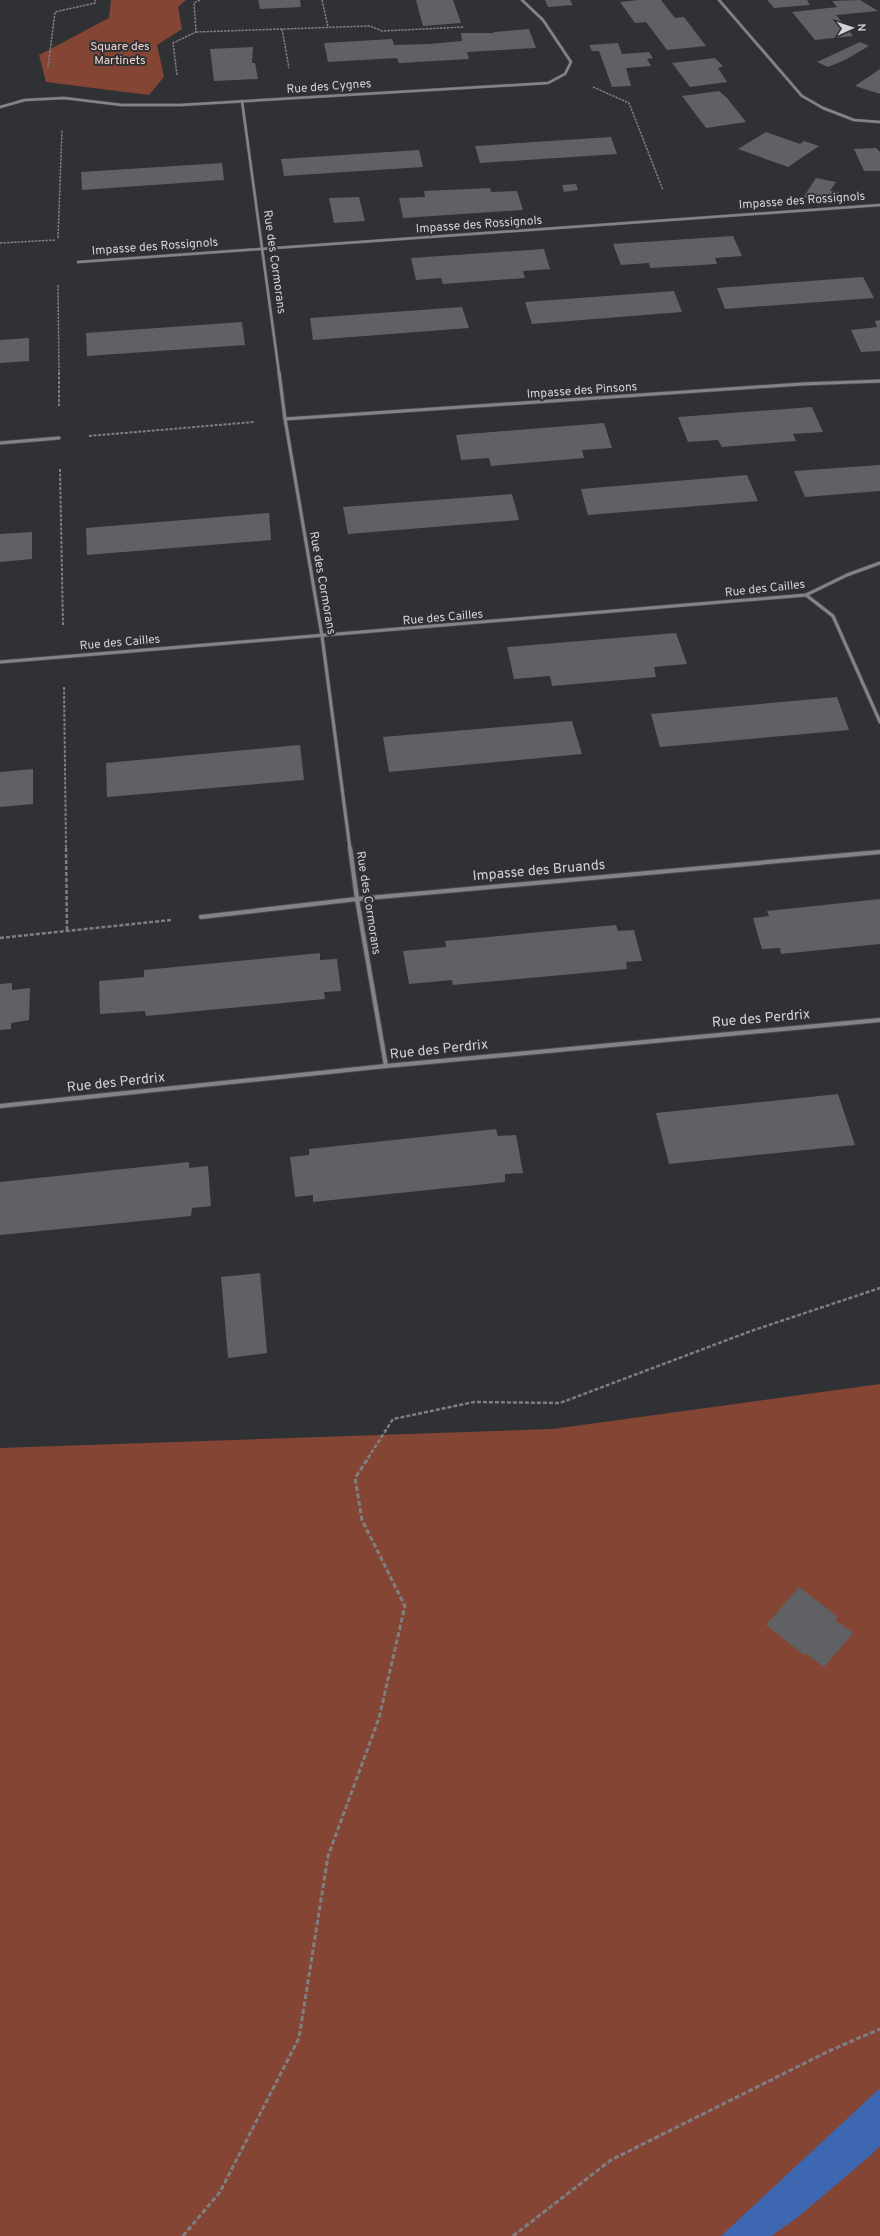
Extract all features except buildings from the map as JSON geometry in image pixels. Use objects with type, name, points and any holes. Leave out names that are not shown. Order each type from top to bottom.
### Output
[{"type":"street","points":[[522,0],[543,20],[571,62],[565,74]]},
{"type":"street","points":[[719,0],[802,96],[823,108],[854,120],[880,122]]},
{"type":"street","name":"Rue des Cygnes","points":[[0,107],[25,100],[64,98],[122,105],[180,105],[548,83],[565,74]]},
{"type":"street","name":"Rue des Cormorans","points":[[242,101],[264,249],[285,419],[322,636],[357,899],[386,1066]]},
{"type":"street","name":"Impasse des Rossignols","points":[[78,262],[619,225],[675,219],[880,205]]},
{"type":"street","name":"Impasse des Pinsons","points":[[285,419],[802,384],[880,381]]},
{"type":"street","points":[[0,443],[59,438]]},
{"type":"street","name":"Rue des Cailles","points":[[0,662],[806,595],[847,574],[880,563]]},
{"type":"street","points":[[806,595],[833,616],[880,722]]},
{"type":"street","name":"Impasse des Bruands","points":[[201,917],[357,899],[880,852]]},
{"type":"street","name":"Rue des Perdrix","points":[[0,1106],[386,1066],[880,1020]]},
{"type":"path","points":[[45,99],[55,12],[95,3],[95,0]]},
{"type":"path","points":[[196,32],[194,4],[200,0]]},
{"type":"path","points":[[322,0],[328,27]]},
{"type":"path","points":[[180,105],[173,42],[196,32],[370,26],[382,31],[464,27]]},
{"type":"path","points":[[282,29],[294,98]]},
{"type":"path","points":[[565,74],[629,103],[675,219]]},
{"type":"path","points":[[0,243],[57,240],[64,98]]},
{"type":"path","points":[[58,279],[67,931]]},
{"type":"path","points":[[59,438],[285,419]]},
{"type":"path","points":[[0,938],[201,917]]},
{"type":"path","points":[[183,2236],[220,2192],[299,2038],[328,1856],[379,1718],[404,1606],[362,1520],[355,1478],[393,1419],[474,1402],[560,1403],[751,1331],[880,1288]]},
{"type":"path","points":[[513,2236],[611,2160],[829,2051],[880,2029]]},
{"type":"green space","name":"Square des Martinets","points":[[111,0],[186,0],[178,7],[182,29],[157,45],[164,77],[149,95],[46,82],[39,55],[109,18]]},
{"type":"green space","points":[[880,1384],[880,2236],[0,2236],[0,1448],[553,1429]]},
{"type":"water","points":[[880,2088],[880,2146],[871,2155],[798,2217],[771,2236],[721,2236]]}]
